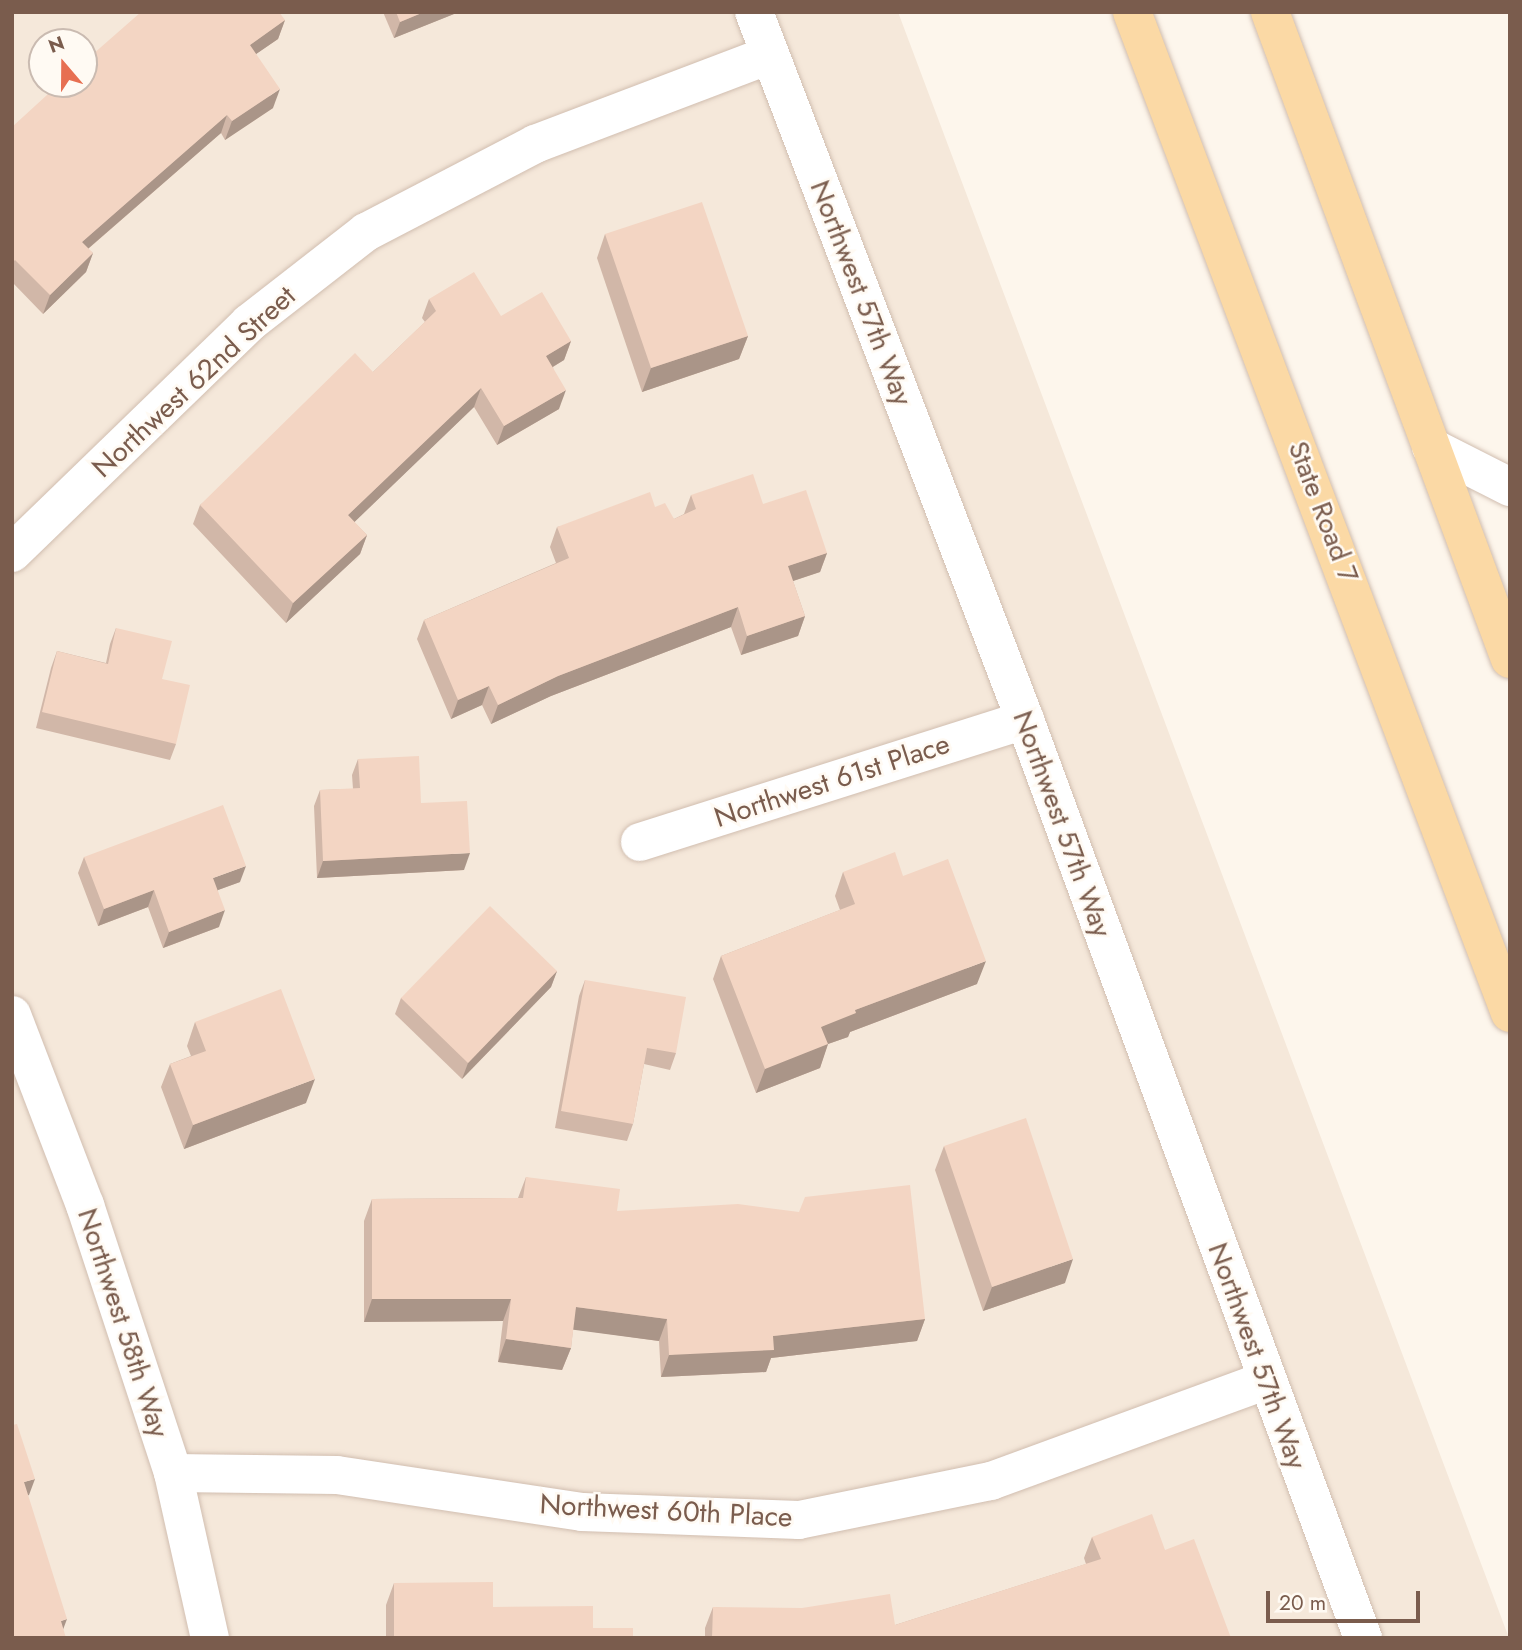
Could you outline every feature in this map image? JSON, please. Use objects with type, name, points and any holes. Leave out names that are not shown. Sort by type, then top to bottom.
[{"type":"main road","name":"State Road 7","points":[[1132,12],[1510,1013]]},
{"type":"main road","points":[[1270,12],[1510,659]]},
{"type":"street","name":"Northwest 57th Way","points":[[754,12],[1025,720],[1265,1381],[1363,1638]]},
{"type":"street","name":"Northwest 62nd Street","points":[[12,553],[249,323],[366,232],[535,145],[769,55]]},
{"type":"street","points":[[1431,447],[1510,487]]},
{"type":"street","name":"Northwest 61st Place","points":[[640,842],[1025,720]]},
{"type":"street","name":"Northwest 58th Way","points":[[12,1015],[85,1205],[173,1473],[210,1638]]},
{"type":"street","name":"Northwest 60th Place","points":[[173,1473],[337,1475],[582,1512],[799,1520],[991,1481],[1265,1381]]},
{"type":"shaded area","points":[[12,12],[898,12],[1509,1638],[12,1638]]},
{"type":"building","points":[[141,12],[279,12],[285,20],[250,45],[280,89],[232,121],[227,115],[82,242],[93,253],[50,295],[15,260],[12,263],[12,127],[44,98],[98,98],[98,50]]},
{"type":"building","points":[[396,12],[424,12],[400,22]]},
{"type":"building","points":[[702,202],[748,336],[651,368],[605,234]]},
{"type":"building","points":[[474,272],[501,316],[542,292],[571,341],[546,356],[566,390],[504,426],[481,388],[348,515],[367,535],[293,603],[200,505],[355,353],[373,372],[436,311],[429,299]]},
{"type":"building","points":[[753,474],[763,504],[806,490],[827,553],[788,566],[805,616],[747,636],[738,607],[558,676],[498,705],[489,686],[458,700],[424,620],[569,558],[557,527],[650,492],[655,507],[665,503],[674,519],[696,509],[691,495]]},
{"type":"building","points":[[116,628],[172,641],[162,679],[190,685],[176,744],[42,712],[57,651],[108,664]]},
{"type":"building","points":[[419,756],[421,803],[467,801],[470,853],[323,861],[320,790],[360,788],[358,759]]},
{"type":"building","points":[[223,805],[246,866],[213,878],[225,910],[169,932],[154,890],[104,909],[84,857]]},
{"type":"building","points":[[895,852],[903,876],[948,859],[986,961],[855,1010],[856,1013],[821,1027],[828,1044],[765,1069],[721,956],[855,904],[843,872]]},
{"type":"building","points":[[490,906],[557,971],[468,1063],[401,998]]},
{"type":"building","points":[[585,980],[686,997],[676,1053],[647,1048],[633,1124],[561,1111]]},
{"type":"building","points":[[281,989],[315,1079],[193,1125],[170,1064],[206,1051],[195,1022]]},
{"type":"building","points":[[1026,1118],[1073,1259],[992,1287],[944,1146]]},
{"type":"building","points":[[526,1177],[620,1189],[617,1211],[738,1204],[799,1212],[805,1197],[910,1185],[925,1319],[773,1336],[774,1350],[669,1355],[667,1319],[576,1307],[571,1348],[506,1339],[511,1299],[372,1299],[372,1199],[523,1198]]},
{"type":"building","points":[[17,1424],[35,1479],[24,1482],[67,1619],[61,1621],[66,1638],[12,1638],[12,1425]]},
{"type":"building","points":[[1152,1514],[1165,1550],[1194,1539],[1231,1638],[712,1638],[713,1607],[802,1608],[890,1594],[895,1625],[1101,1559],[1092,1537]]},
{"type":"building","points":[[493,1582],[493,1607],[593,1606],[593,1628],[633,1628],[633,1638],[394,1638],[394,1583]]}]
